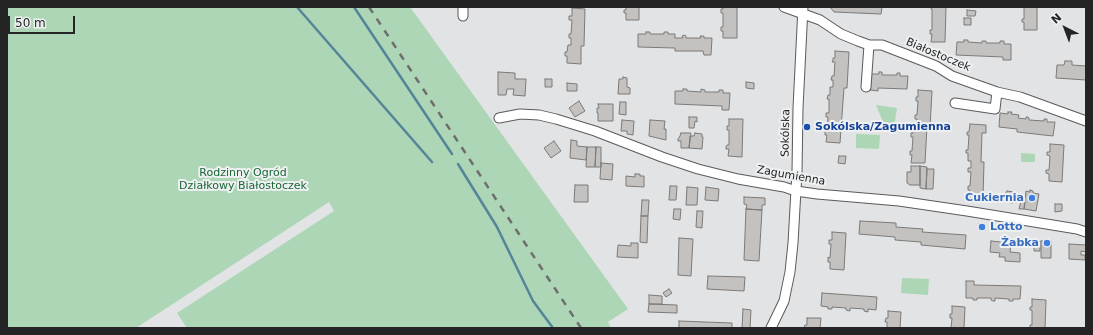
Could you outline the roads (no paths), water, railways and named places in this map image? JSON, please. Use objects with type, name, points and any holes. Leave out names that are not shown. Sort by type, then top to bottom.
[{"type":"street","name":"Białostoczek","points":[[784,7],[802,10],[842,34],[869,45],[882,45],[936,66],[952,76],[997,92],[1020,97],[1086,121]]},
{"type":"street","name":"Sokólska","points":[[771,328],[784,301],[794,243],[802,10]]},
{"type":"street","points":[[866,87],[869,45]]},
{"type":"street","points":[[956,103],[995,109],[997,92]]},
{"type":"street","name":"Zagumienna","points":[[499,118],[520,114],[539,115],[556,119],[595,131],[662,157],[698,169],[738,179],[784,187],[796,191],[899,201],[1077,229],[1086,232]]},
{"type":"waterway","points":[[297,7],[432,162]]},
{"type":"waterway","points":[[354,7],[452,154]]},
{"type":"waterway","points":[[458,164],[497,227],[533,301],[553,328]]},
{"type":"railway","points":[[369,7],[581,328]]},
{"type":"place","name":"Sokólska/Zagumienna","points":[[807,127]]},
{"type":"place","name":"Cukiernia","points":[[1032,198]]},
{"type":"place","name":"Lotto","points":[[982,227]]},
{"type":"place","name":"Żabka","points":[[1047,243]]},
{"type":"park label","name":"Rodzinny Ogród Działkowy Białostoczek","points":[[243,179]]}]
